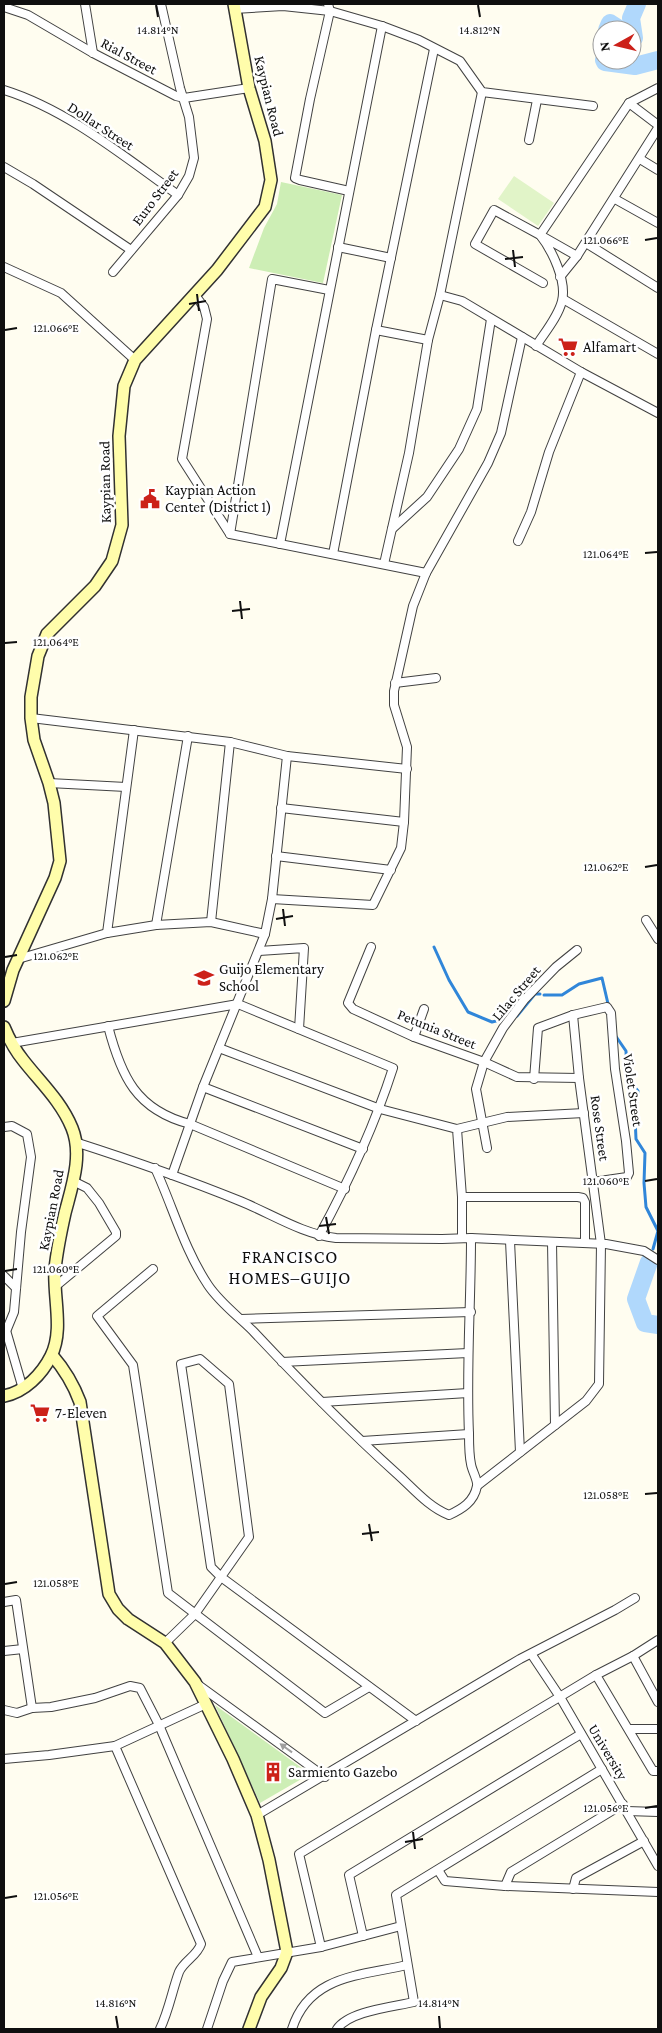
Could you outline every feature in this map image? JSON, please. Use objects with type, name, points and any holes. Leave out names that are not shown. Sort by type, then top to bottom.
[{"type":"main road","name":"Kaypian Road","points":[[4,1001],[18,959],[55,878],[60,861],[59,834],[49,783],[34,740],[31,718],[31,698],[38,656],[47,634],[94,586],[112,561],[122,525],[119,436],[124,386],[135,360],[223,263],[266,207],[271,180],[265,141],[249,88],[234,6]]},
{"type":"main road","name":"Kaypian Road","points":[[4,1027],[23,1060],[45,1084],[72,1128],[75,1142],[76,1173],[61,1229],[55,1270],[56,1340],[52,1355],[36,1378],[23,1388],[4,1396]]},
{"type":"main road","points":[[52,1355],[68,1374],[80,1402],[109,1594],[118,1609],[128,1619],[165,1643],[195,1682],[258,1815],[287,1952],[281,1968],[261,1997],[249,2029]]},
{"type":"street","points":[[85,4],[93,53]]},
{"type":"street","name":"Euro Street","points":[[113,272],[178,194],[189,176],[194,158],[190,117],[161,4]]},
{"type":"street","points":[[234,6],[329,8],[419,40],[460,61],[482,92],[593,106]]},
{"type":"street","name":"Rial Street","points":[[4,7],[28,15],[93,53],[176,96],[184,98]]},
{"type":"street","points":[[329,8],[295,178],[349,191]]},
{"type":"street","points":[[280,544],[382,26]]},
{"type":"street","points":[[333,554],[376,330],[434,49]]},
{"type":"street","points":[[184,98],[249,88]]},
{"type":"street","points":[[540,235],[629,103],[658,88]]},
{"type":"street","name":"Dollar Street","points":[[4,90],[22,96],[62,116],[178,194]]},
{"type":"street","points":[[384,564],[409,453],[428,340],[440,295],[482,92]]},
{"type":"street","points":[[529,140],[537,100]]},
{"type":"street","points":[[560,277],[577,256],[615,199],[658,127],[629,103]]},
{"type":"street","points":[[640,159],[658,170]]},
{"type":"street","points":[[4,167],[33,184],[131,250]]},
{"type":"street","points":[[615,199],[658,223]]},
{"type":"street","points":[[543,283],[475,244],[494,210],[577,256]]},
{"type":"street","points":[[536,346],[560,308],[563,299],[560,277],[551,249],[540,235]]},
{"type":"street","points":[[586,243],[658,288]]},
{"type":"street","points":[[338,247],[391,258]]},
{"type":"street","points":[[4,267],[61,293],[135,360]]},
{"type":"street","points":[[230,534],[272,279],[329,290]]},
{"type":"street","points":[[194,294],[204,307],[207,319],[182,459],[230,534],[426,574]]},
{"type":"street","points":[[440,295],[462,301],[581,372],[658,413]]},
{"type":"street","points":[[563,299],[658,354]]},
{"type":"street","points":[[392,530],[427,497],[459,449],[477,409],[491,319]]},
{"type":"street","points":[[376,330],[428,340]]},
{"type":"street","points":[[272,899],[373,905],[401,848],[407,747],[394,705],[395,682],[413,606],[426,574],[488,463],[498,441],[522,337]]},
{"type":"street","points":[[518,541],[531,512],[549,452],[581,372]]},
{"type":"street","points":[[395,682],[436,678]]},
{"type":"street","points":[[31,718],[188,736],[230,742],[287,756],[406,769]]},
{"type":"street","points":[[107,933],[134,730]]},
{"type":"street","points":[[156,925],[188,736]]},
{"type":"street","points":[[211,922],[230,742]]},
{"type":"street","points":[[172,1176],[203,1088],[259,951],[264,934],[272,899],[287,756]]},
{"type":"street","points":[[49,783],[126,787]]},
{"type":"street","points":[[281,808],[404,822]]},
{"type":"street","points":[[276,856],[391,870]]},
{"type":"street","points":[[646,920],[658,939]]},
{"type":"street","points":[[18,959],[107,933],[156,925],[211,922],[264,934]]},
{"type":"street","name":"Petunia Street","points":[[371,947],[348,1003],[349,1006],[414,1037],[484,1062],[516,1077],[534,1079],[579,1078]]},
{"type":"street","points":[[259,951],[304,948],[299,1029]]},
{"type":"street","name":"Lilac Street","points":[[487,1148],[476,1089],[484,1062],[502,1028],[524,1000],[556,967],[577,950]]},
{"type":"street","points":[[12,1043],[238,1004],[393,1068],[380,1109],[363,1149],[345,1189],[319,1236]]},
{"type":"street","name":"Violet Street","points":[[573,1015],[605,1007],[611,1013],[615,1069],[629,1173],[627,1177],[593,1182]]},
{"type":"street","points":[[414,1037],[424,1009]]},
{"type":"street","points":[[534,1079],[538,1028],[573,1015]]},
{"type":"street","name":"Rose Street","points":[[478,1485],[586,1401],[599,1384],[601,1244],[579,1078],[573,1015]]},
{"type":"street","points":[[108,1026],[116,1057],[125,1077],[137,1094],[156,1110],[176,1120],[190,1124],[345,1189]]},
{"type":"street","points":[[219,1048],[380,1109],[457,1129],[483,1122],[525,1116],[584,1113]]},
{"type":"street","points":[[203,1088],[363,1149]]},
{"type":"street","points":[[4,1127],[12,1126],[27,1134],[32,1157],[21,1232],[14,1312],[5,1327],[23,1388]]},
{"type":"street","points":[[457,1129],[462,1197],[462,1238]]},
{"type":"street","points":[[75,1142],[155,1168],[241,1201],[319,1236],[336,1238],[471,1238],[601,1244],[644,1251],[658,1260]]},
{"type":"street","points":[[155,1168],[192,1258],[208,1286],[223,1304],[241,1319],[362,1441],[428,1502],[441,1512],[449,1515],[461,1510],[472,1500],[478,1485],[471,1465],[469,1434],[468,1353],[471,1312],[471,1238]]},
{"type":"street","points":[[56,1286],[116,1236],[116,1232],[87,1188],[73,1181]]},
{"type":"street","points":[[462,1197],[583,1198],[586,1202],[585,1243]]},
{"type":"street","points":[[510,1241],[520,1452]]},
{"type":"street","points":[[552,1242],[555,1425]]},
{"type":"street","points":[[153,1269],[97,1316],[133,1365],[168,1593],[325,1713],[369,1687]]},
{"type":"street","points":[[4,1276],[16,1288]]},
{"type":"street","points":[[241,1319],[471,1312]]},
{"type":"street","points":[[282,1362],[468,1353]]},
{"type":"street","points":[[165,1643],[195,1614],[221,1577],[250,1537],[229,1384],[200,1359],[182,1364],[211,1567],[221,1577],[416,1721]]},
{"type":"street","points":[[322,1402],[468,1393]]},
{"type":"street","points":[[362,1441],[469,1434]]},
{"type":"street","points":[[258,1815],[325,1777],[520,1659],[532,1655],[635,1598]]},
{"type":"street","points":[[4,1602],[16,1600],[32,1708]]},
{"type":"street","points":[[321,1947],[299,1854],[596,1675],[633,1656],[658,1640]]},
{"type":"street","points":[[4,1651],[23,1649]]},
{"type":"street","name":"University","points":[[532,1655],[560,1697],[644,1840],[654,1852],[658,1866]]},
{"type":"street","points":[[633,1656],[658,1702]]},
{"type":"street","points":[[596,1675],[653,1771],[658,1771]]},
{"type":"street","points":[[195,1682],[325,1777]]},
{"type":"street","points":[[4,1710],[17,1713],[32,1708],[51,1707],[95,1698],[130,1686],[140,1688],[159,1725],[258,1957]]},
{"type":"street","points":[[4,1759],[115,1746],[206,1704]]},
{"type":"street","points":[[629,1729],[658,1729]]},
{"type":"street","points":[[362,1936],[349,1875],[581,1734]]},
{"type":"street","points":[[115,1746],[202,1944],[199,1950],[180,1970],[169,2010],[160,2029]]},
{"type":"street","points":[[337,2029],[341,2023],[351,2017],[414,2002],[396,1895],[602,1769]]},
{"type":"street","points":[[505,1886],[511,1872],[625,1807],[658,1812]]},
{"type":"street","points":[[573,1889],[576,1878],[644,1840]]},
{"type":"street","points":[[438,1870],[445,1881],[505,1886],[658,1892]]},
{"type":"street","points":[[208,2029],[223,1981],[232,1962],[321,1947],[402,1926]]},
{"type":"street","points":[[292,2029],[297,2014],[310,1997],[330,1983],[407,1966]]},
{"type":"green space","points":[[514,176],[554,203],[538,226],[498,199]]},
{"type":"green space","points":[[281,182],[342,195],[323,283],[249,268],[264,228],[277,204]]},
{"type":"green space","points":[[215,1705],[310,1774],[260,1803]]},
{"type":"waterway","points":[[631,20],[637,4]]},
{"type":"waterway","points":[[642,64],[658,60]]},
{"type":"waterway","points":[[434,947],[449,980],[468,1012],[492,1022],[508,1018]]},
{"type":"waterway","points":[[544,995],[562,995],[579,984],[602,978],[609,1008]]},
{"type":"waterway","points":[[514,1017],[517,1016],[535,994],[540,994]]},
{"type":"waterway","points":[[615,1035],[626,1051],[627,1078],[638,1091],[635,1117],[636,1139],[645,1153],[644,1183],[646,1207],[658,1231],[653,1249]]},
{"type":"waterway","points":[[649,1262],[636,1299],[645,1323],[658,1325]]},
{"type":"place","name":"Alfamart","points":[[568,347]]},
{"type":"place","name":"Kaypian Action Center (District 1)","points":[[150,499]]},
{"type":"place","name":"Guijo Elementary School","points":[[204,978]]},
{"type":"place","name":"7-Eleven","points":[[40,1413]]},
{"type":"place","name":"Sarmiento Gazebo","points":[[273,1772]]},
{"type":"district","name":"FRANCISCO HOMES–GUIJO","points":[[290,1267]]}]
